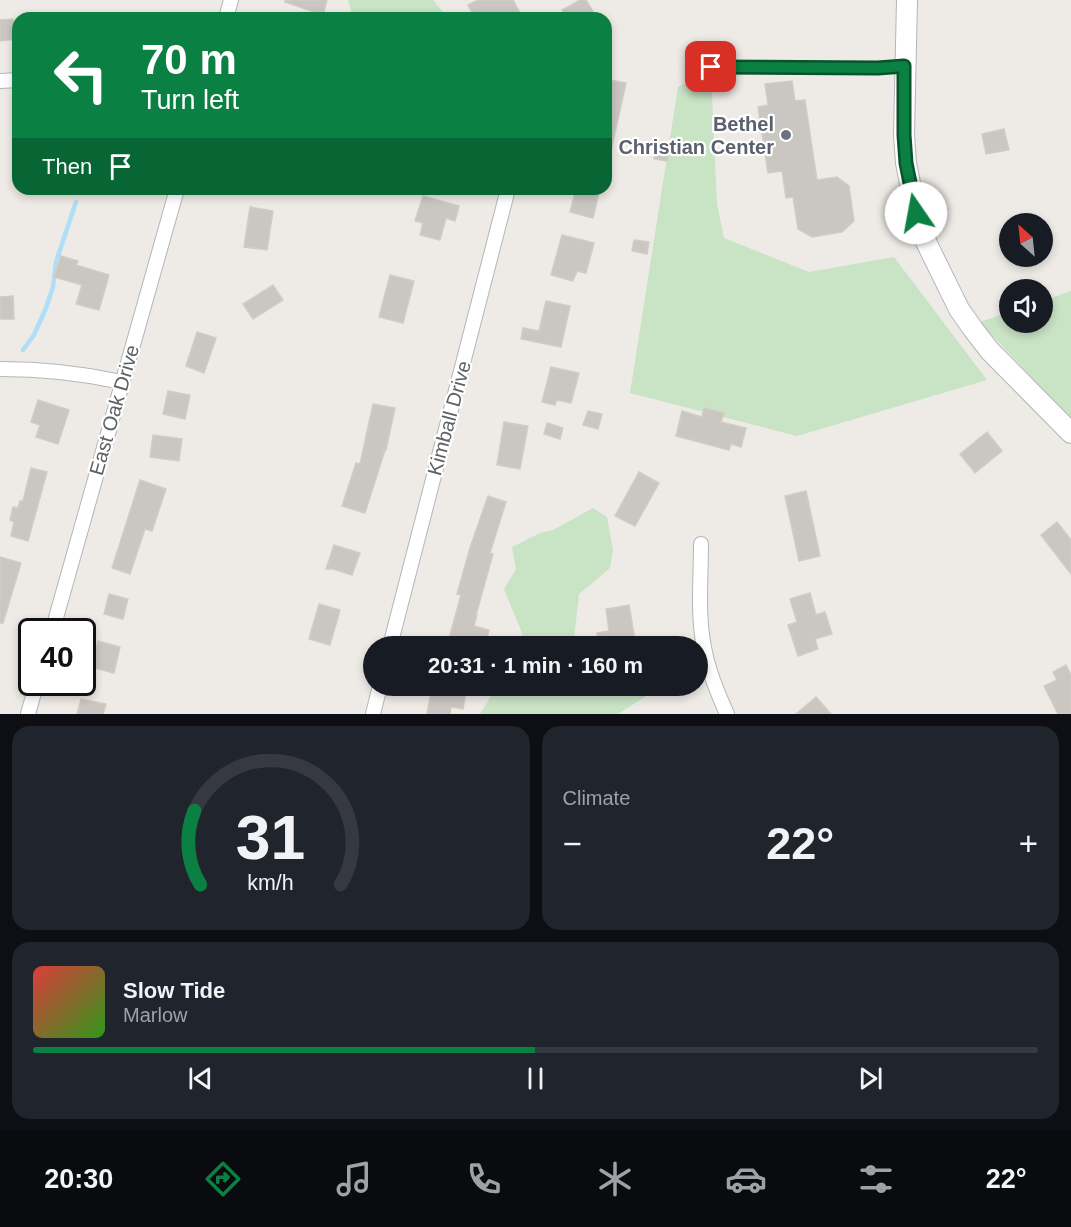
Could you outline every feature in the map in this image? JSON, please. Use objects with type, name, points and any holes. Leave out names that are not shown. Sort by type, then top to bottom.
[{"type":"street","points":[[907,0],[904,66],[906,163],[916,213],[927,244],[959,309],[973,329],[990,351],[1071,433]]},
{"type":"street","name":"East Oak Drive","points":[[56,618],[175,195]]},
{"type":"street","name":"Kimball Drive","points":[[393,636],[506,195]]},
{"type":"street","points":[[0,369],[51,370],[122,382]]},
{"type":"street","points":[[700,544],[700,612],[704,651],[727,714]]},
{"type":"street","points":[[28,714],[33,696]]},
{"type":"street","points":[[373,714],[378,696]]},
{"type":"lane","points":[[711,67],[878,68],[904,66]]},
{"type":"green space","points":[[348,0],[433,0],[443,12],[351,12]]},
{"type":"green space","points":[[711,73],[717,204],[724,238],[809,272],[894,257],[987,380],[797,436],[630,393],[678,87]]},
{"type":"green space","points":[[1071,291],[1071,420],[980,322],[999,315],[999,333],[1053,333],[1053,297]]},
{"type":"green space","points":[[593,508],[607,517],[613,550],[610,568],[579,594],[574,636],[522,636],[504,589],[516,569],[512,547],[540,533],[553,530]]},
{"type":"green space","points":[[491,696],[646,696],[618,714],[480,714]]},
{"type":"building","points":[[285,0],[327,0],[324,12],[314,12],[285,2]]},
{"type":"building","points":[[478,0],[513,0],[519,12],[472,12],[468,5]]},
{"type":"building","points":[[580,0],[586,0],[593,12],[563,12],[562,10]]},
{"type":"building","points":[[12,19],[12,39],[0,41],[0,20]]},
{"type":"building","points":[[612,80],[626,83],[612,146]]},
{"type":"building","name":"Bethel Christian Center","points":[[792,81],[795,101],[805,100],[817,180],[837,177],[849,186],[854,221],[842,232],[812,237],[798,229],[793,197],[786,198],[782,171],[768,173],[758,107],[768,105],[765,84]]},
{"type":"building","points":[[1004,129],[1009,150],[986,154],[982,134]]},
{"type":"building","points":[[657,144],[670,145],[667,161],[654,159]]},
{"type":"building","points":[[574,195],[599,195],[593,218],[570,212]]},
{"type":"building","points":[[423,196],[459,206],[455,221],[446,218],[440,240],[420,235],[423,223],[415,221]]},
{"type":"building","points":[[250,207],[273,211],[267,250],[244,247]]},
{"type":"building","points":[[562,235],[594,243],[586,273],[577,271],[573,281],[551,275]]},
{"type":"building","points":[[634,240],[649,242],[647,254],[632,251]]},
{"type":"building","points":[[61,256],[78,261],[76,265],[109,275],[99,310],[76,304],[82,285],[54,277]]},
{"type":"building","points":[[390,275],[414,281],[403,323],[379,317]]},
{"type":"building","points":[[273,285],[283,300],[253,319],[243,304]]},
{"type":"building","points":[[13,296],[14,319],[0,319],[0,297]]},
{"type":"building","points":[[546,301],[570,306],[561,347],[521,339],[523,328],[539,331]]},
{"type":"building","points":[[197,332],[216,338],[204,373],[186,366]]},
{"type":"building","points":[[551,367],[579,373],[571,403],[557,400],[555,405],[542,402]]},
{"type":"building","points":[[168,391],[190,395],[185,419],[163,414]]},
{"type":"building","points":[[38,400],[69,410],[58,444],[36,437],[40,425],[31,422]]},
{"type":"building","points":[[373,404],[395,408],[386,450],[365,513],[342,506],[356,463],[360,464]]},
{"type":"building","points":[[704,408],[724,413],[721,422],[746,428],[741,447],[731,444],[729,450],[676,436],[682,411],[702,417]]},
{"type":"building","points":[[588,411],[602,414],[598,429],[583,425]]},
{"type":"building","points":[[504,422],[528,426],[520,469],[497,465]]},
{"type":"building","points":[[547,423],[563,428],[560,439],[544,434]]},
{"type":"building","points":[[987,432],[1002,451],[975,473],[960,454]]},
{"type":"building","points":[[153,435],[182,439],[179,461],[150,457]]},
{"type":"building","points":[[31,468],[47,472],[28,541],[11,536],[14,522],[10,520],[13,507],[18,508],[20,501],[23,501]]},
{"type":"building","points":[[639,472],[659,483],[635,526],[615,516]]},
{"type":"building","points":[[140,480],[166,489],[152,531],[145,529],[130,574],[112,568]]},
{"type":"building","points":[[806,491],[820,556],[799,561],[785,496]]},
{"type":"building","points":[[488,496],[506,502],[490,553],[493,554],[474,626],[489,630],[487,636],[450,636],[461,595],[457,594]]},
{"type":"building","points":[[1057,522],[1071,540],[1071,574],[1041,535]]},
{"type":"building","points":[[334,545],[360,553],[352,575],[326,569]]},
{"type":"building","points":[[0,557],[21,563],[3,623],[0,623]]},
{"type":"building","points":[[810,593],[816,615],[825,612],[832,634],[815,639],[818,649],[798,656],[788,625],[797,622],[790,599]]},
{"type":"building","points":[[109,594],[128,599],[123,619],[104,614]]},
{"type":"building","points":[[319,604],[340,610],[330,645],[309,639]]},
{"type":"building","points":[[629,605],[634,636],[597,636],[597,633],[609,631],[606,609]]},
{"type":"building","points":[[98,641],[120,647],[114,673],[96,668]]},
{"type":"building","points":[[1066,665],[1071,675],[1071,714],[1058,714],[1044,686],[1057,680],[1053,672]]},
{"type":"building","points":[[430,696],[465,696],[463,709],[451,707],[450,714],[427,714]]},
{"type":"building","points":[[816,697],[831,714],[796,714]]},
{"type":"building","points":[[81,699],[106,704],[103,714],[77,714]]},
{"type":"waterway","points":[[23,350],[34,335],[46,308],[53,287],[56,262],[76,202]]},
{"type":"place","name":"Bethel Christian Center","points":[[786,135]]},
{"type":"route","points":[[711,67],[878,68],[904,66],[906,163],[916,213]]}]
